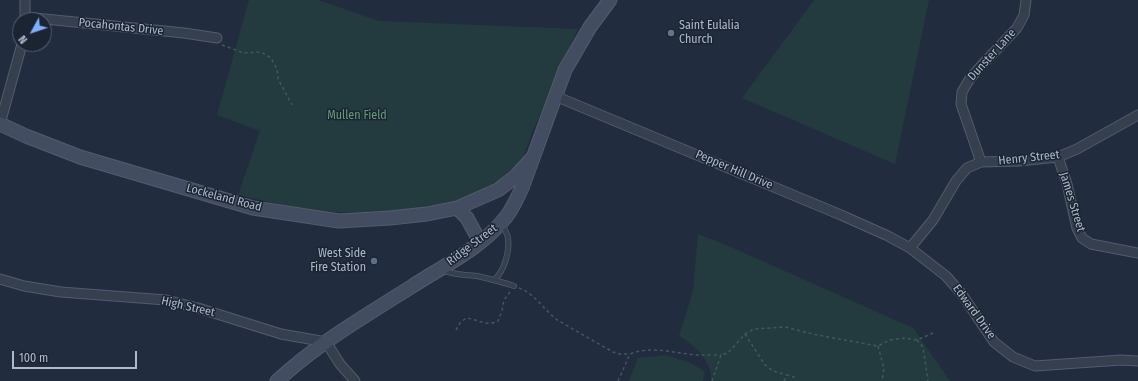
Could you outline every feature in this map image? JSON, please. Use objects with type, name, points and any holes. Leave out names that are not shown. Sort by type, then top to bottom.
[{"type":"main road","name":"Ridge Street","points":[[277,381],[298,362],[326,342],[480,242],[502,222],[515,203],[565,70],[590,27],[610,0]]},
{"type":"main road","name":"Lockeland Road","points":[[0,124],[80,157],[253,208],[339,221],[427,214],[457,208],[498,190],[515,177],[533,158]]},
{"type":"main road","points":[[457,208],[467,218],[480,242]]},
{"type":"street","points":[[25,12],[26,0]]},
{"type":"street","name":"Dunster Lane","points":[[981,162],[961,104],[962,92],[969,80],[980,67],[1017,28],[1024,15],[1026,0]]},
{"type":"street","name":"Pocahontas Drive","points":[[52,21],[169,31],[217,38]]},
{"type":"street","points":[[0,124],[20,52]]},
{"type":"street","name":"Pepper Hill Drive","points":[[555,96],[841,215],[888,236],[910,248]]},
{"type":"street","name":"Henry Street","points":[[981,162],[1019,161],[1058,157],[1077,149],[1138,115]]},
{"type":"street","name":"James Street","points":[[1058,157],[1067,184],[1077,228],[1082,238],[1090,244],[1138,253]]},
{"type":"street","points":[[910,248],[933,220],[956,181],[967,168],[981,162]]},
{"type":"street","name":"Edward Drive","points":[[910,248],[946,276],[961,293],[994,342],[1013,357],[1035,366],[1121,360],[1138,361]]},
{"type":"street","name":"High Street","points":[[0,279],[24,286],[61,292],[166,300],[198,308],[281,334],[326,342]]},
{"type":"street","points":[[326,342],[340,364],[355,381]]},
{"type":"lane","points":[[495,279],[504,267],[508,243],[508,237],[502,222]]},
{"type":"lane","points":[[440,269],[456,275],[476,276],[489,280],[495,279],[514,286]]},
{"type":"path","points":[[217,38],[223,46],[244,54],[261,52],[271,58],[277,69],[278,79],[292,105]]},
{"type":"path","points":[[456,330],[460,323],[466,318],[488,324],[494,324],[498,321],[504,300],[514,286],[532,295],[552,316],[559,321],[613,352],[620,354],[630,354],[649,349],[699,355],[721,355],[728,353],[745,334],[754,329],[785,326],[818,335],[878,346],[890,340],[905,338],[917,340],[934,333]]},
{"type":"path","points":[[745,334],[765,365],[773,371],[794,378],[796,381]]},
{"type":"path","points":[[917,340],[923,347],[928,381]]},
{"type":"path","points":[[878,346],[884,369],[882,381]]},
{"type":"path","points":[[618,381],[630,354]]},
{"type":"path","points":[[712,381],[721,355]]},
{"type":"path","points":[[784,381],[787,375]]},
{"type":"green space","name":"Mullen Field","points":[[249,0],[318,0],[379,21],[578,29],[552,84],[524,155],[505,181],[468,199],[424,209],[374,213],[334,212],[291,207],[238,195],[260,131],[217,115]]},
{"type":"green space","points":[[814,0],[929,0],[895,164],[742,98]]},
{"type":"green space","points":[[698,234],[913,328],[950,381],[711,381],[711,374],[706,361],[691,344],[679,336],[693,291]]},
{"type":"green space","points":[[666,355],[691,363],[705,372],[703,381],[629,381],[638,358]]},
{"type":"place","name":"Saint Eulalia Church","points":[[671,33]]},
{"type":"place","name":"West Side Fire Station","points":[[374,261]]}]
